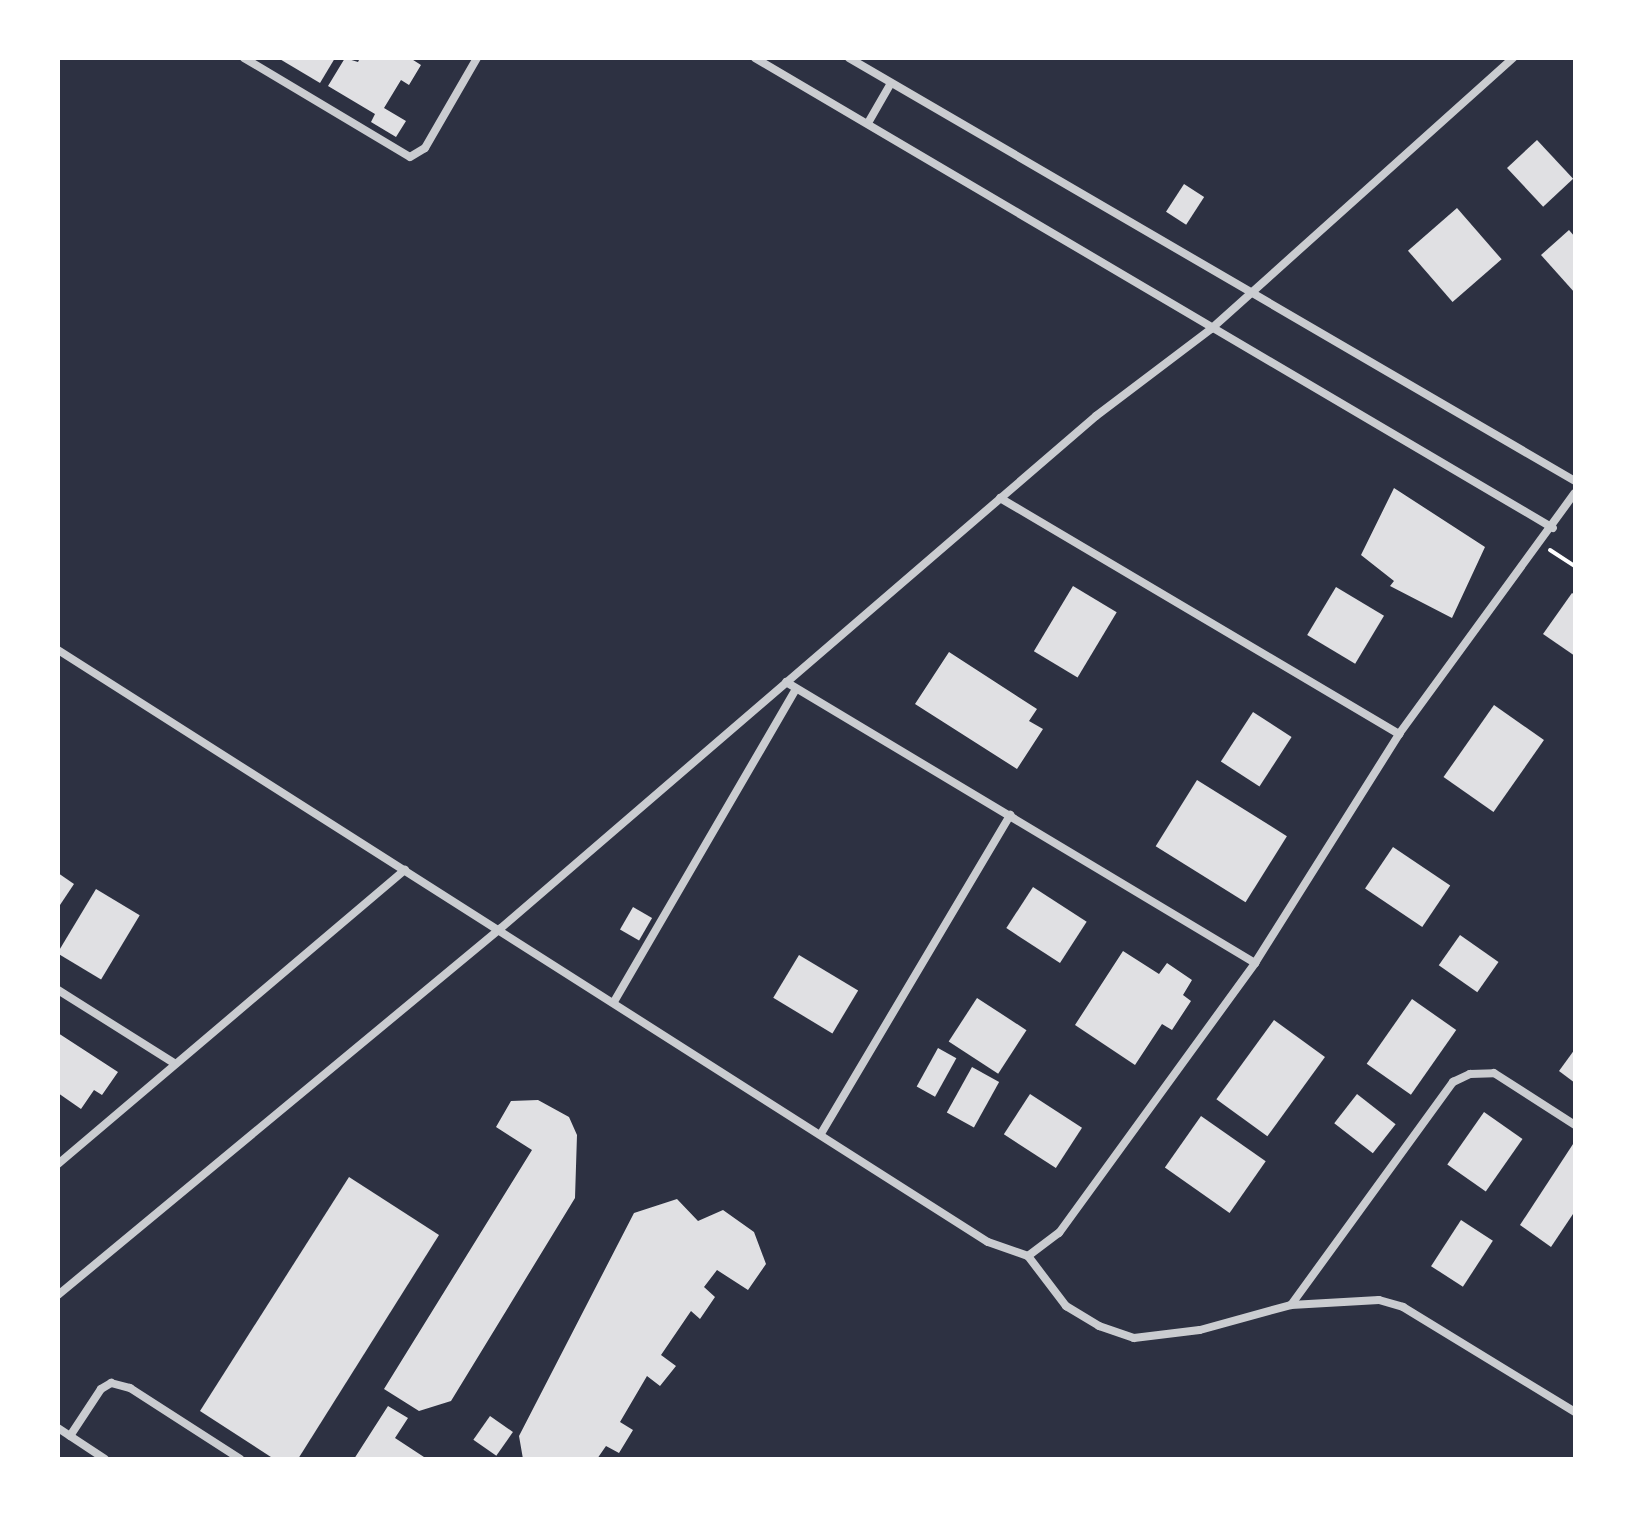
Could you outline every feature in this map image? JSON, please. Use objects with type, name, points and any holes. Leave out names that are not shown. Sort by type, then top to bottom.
[{"type":"street","points":[[244,58],[410,157],[425,148],[477,58]]},
{"type":"street","points":[[755,58],[1553,528]]},
{"type":"street","points":[[849,58],[1575,481]]},
{"type":"street","points":[[58,1295],[501,928],[1096,416],[1211,329],[1513,58]]},
{"type":"street","points":[[868,123],[891,83]]},
{"type":"street","points":[[1028,1256],[1059,1233],[1255,963],[1399,734],[1553,528],[1575,493]]},
{"type":"street","points":[[1000,498],[1399,734]]},
{"type":"street","points":[[58,650],[615,1000],[988,1242],[1028,1256],[1066,1306],[1099,1326],[1134,1338],[1200,1330],[1291,1305],[1379,1300],[1403,1307],[1575,1412]]},
{"type":"street","points":[[786,682],[1255,963]]},
{"type":"street","points":[[615,1000],[796,689]]},
{"type":"street","points":[[822,1132],[1010,815]]},
{"type":"street","points":[[58,1164],[405,870]]},
{"type":"street","points":[[58,990],[174,1063]]},
{"type":"street","points":[[1291,1305],[1453,1082],[1494,1073],[1575,1125]]},
{"type":"street","points":[[70,1436],[101,1389],[111,1383],[130,1388],[240,1459]]},
{"type":"street","points":[[58,1428],[105,1459]]},
{"type":"path","points":[[1541,544],[1575,566]]},
{"type":"building","points":[[278,58],[335,58],[320,83]]},
{"type":"building","points":[[345,58],[358,62],[360,58],[410,58],[421,65],[409,85],[401,80],[384,108],[406,121],[396,137],[371,122],[375,114],[328,86]]},
{"type":"building","points":[[1537,140],[1573,179],[1543,207],[1507,168]]},
{"type":"building","points":[[1184,184],[1204,197],[1186,225],[1166,212]]},
{"type":"building","points":[[1457,208],[1502,259],[1453,302],[1408,251]]},
{"type":"building","points":[[1569,230],[1575,237],[1575,293],[1541,255]]},
{"type":"building","points":[[1394,488],[1485,547],[1452,618],[1390,586],[1394,581],[1361,555]]},
{"type":"building","points":[[1073,586],[1117,612],[1078,677],[1034,651]]},
{"type":"building","points":[[1336,587],[1384,616],[1355,664],[1307,635]]},
{"type":"building","points":[[1572,593],[1575,595],[1575,656],[1543,634]]},
{"type":"building","points":[[949,652],[1037,709],[1029,721],[1043,729],[1017,769],[915,704]]},
{"type":"building","points":[[1494,705],[1544,740],[1493,812],[1444,777]]},
{"type":"building","points":[[1253,712],[1292,737],[1259,787],[1221,761]]},
{"type":"building","points":[[1197,780],[1287,836],[1246,902],[1156,846]]},
{"type":"building","points":[[1393,847],[1450,886],[1422,927],[1365,888]]},
{"type":"building","points":[[58,873],[74,884],[58,908]]},
{"type":"building","points":[[1033,887],[1087,922],[1060,963],[1006,928]]},
{"type":"building","points":[[96,889],[140,915],[101,980],[58,954]]},
{"type":"building","points":[[633,907],[652,918],[639,941],[620,930]]},
{"type":"building","points":[[1460,935],[1499,962],[1477,992],[1439,965]]},
{"type":"building","points":[[1123,951],[1159,974],[1167,963],[1192,980],[1183,995],[1191,1001],[1172,1030],[1162,1024],[1135,1065],[1075,1025]]},
{"type":"building","points":[[799,955],[858,991],[832,1033],[773,998]]},
{"type":"building","points":[[977,998],[1026,1030],[998,1074],[949,1042]]},
{"type":"building","points":[[1412,999],[1456,1030],[1411,1095],[1367,1064]]},
{"type":"building","points":[[1274,1020],[1325,1057],[1267,1136],[1216,1099]]},
{"type":"building","points":[[58,1033],[118,1072],[102,1095],[94,1090],[81,1109],[58,1093]]},
{"type":"building","points":[[938,1048],[956,1058],[935,1097],[917,1086]]},
{"type":"building","points":[[1575,1049],[1575,1083],[1559,1071]]},
{"type":"building","points":[[972,1067],[999,1082],[974,1128],[947,1112]]},
{"type":"building","points":[[1030,1094],[1082,1128],[1056,1168],[1004,1134]]},
{"type":"building","points":[[1357,1094],[1396,1124],[1373,1153],[1334,1123]]},
{"type":"building","points":[[538,1100],[569,1117],[577,1135],[575,1198],[451,1401],[419,1411],[384,1389],[532,1150],[496,1127],[511,1101]]},
{"type":"building","points":[[1484,1112],[1523,1139],[1486,1191],[1447,1164]]},
{"type":"building","points":[[1201,1116],[1266,1161],[1230,1213],[1165,1168]]},
{"type":"building","points":[[1575,1141],[1575,1211],[1551,1247],[1520,1225]]},
{"type":"building","points":[[349,1177],[439,1235],[298,1459],[274,1459],[200,1411]]},
{"type":"building","points":[[677,1199],[698,1221],[723,1210],[754,1232],[766,1264],[748,1290],[717,1270],[704,1287],[715,1297],[700,1319],[691,1311],[661,1355],[676,1366],[660,1386],[647,1376],[620,1422],[633,1430],[619,1453],[606,1446],[597,1459],[523,1459],[519,1436],[634,1213]]},
{"type":"building","points":[[1461,1220],[1493,1241],[1463,1287],[1431,1266]]},
{"type":"building","points":[[388,1406],[408,1418],[395,1438],[427,1459],[354,1459]]},
{"type":"building","points":[[490,1416],[513,1432],[496,1456],[473,1440]]}]
